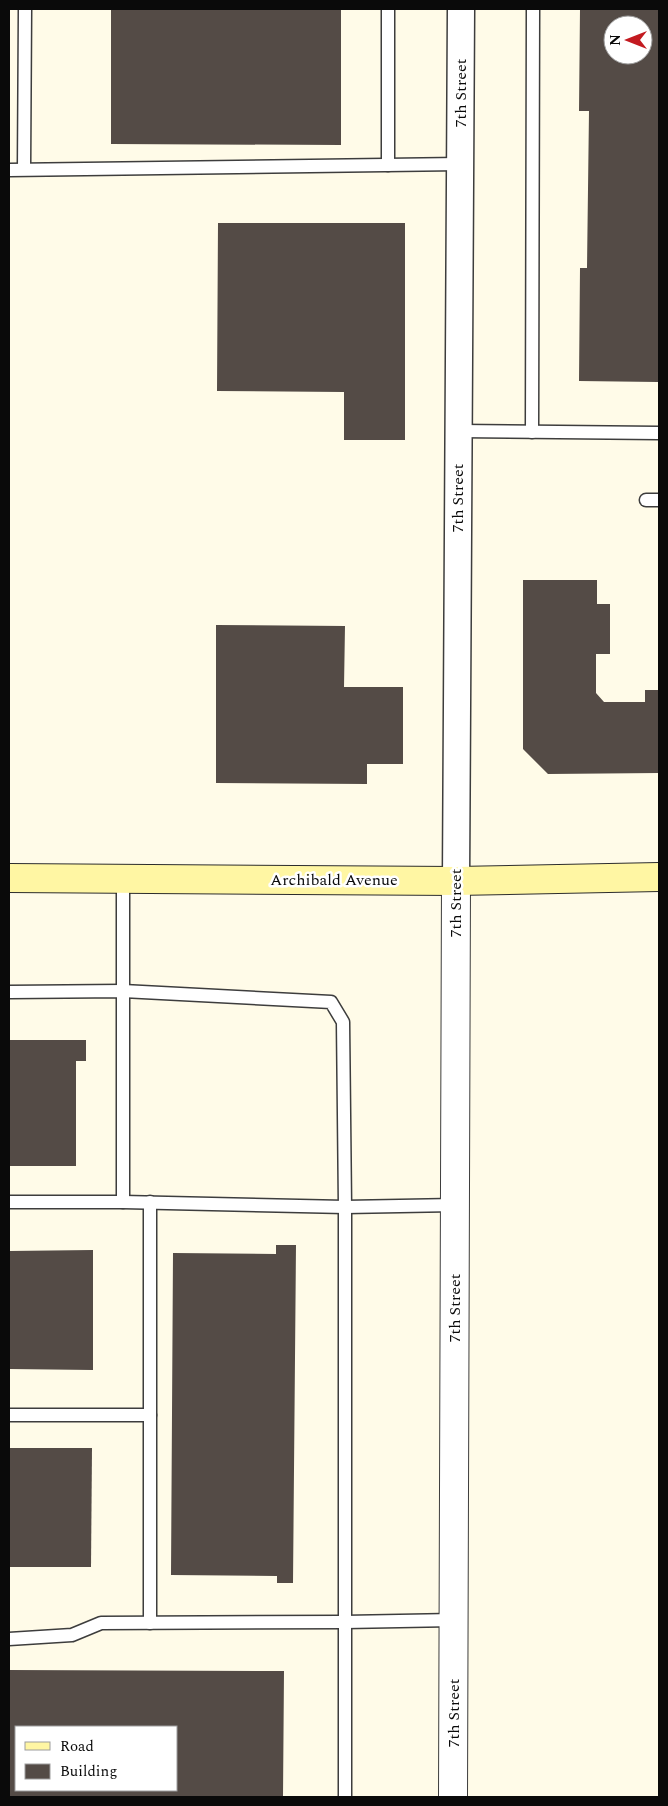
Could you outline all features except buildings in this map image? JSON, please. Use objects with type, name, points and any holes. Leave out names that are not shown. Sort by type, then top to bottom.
[{"type":"main road","name":"Archibald Avenue","points":[[9,878],[456,881],[659,877]]},
{"type":"street","name":"7th Street","points":[[453,1797],[461,9]]},
{"type":"lane","points":[[24,169],[25,9]]},
{"type":"lane","points":[[388,9],[388,165]]},
{"type":"lane","points":[[532,432],[533,9]]},
{"type":"lane","points":[[9,170],[460,164]]},
{"type":"lane","points":[[459,431],[659,432]]},
{"type":"lane","points":[[123,879],[123,1202]]},
{"type":"lane","points":[[9,992],[123,991],[331,1002],[343,1022],[345,1207],[345,1797]]},
{"type":"lane","points":[[9,1202],[150,1202],[345,1207],[455,1205]]},
{"type":"lane","points":[[150,1202],[150,1623]]},
{"type":"lane","points":[[9,1415],[150,1415]]},
{"type":"lane","points":[[9,1639],[72,1635],[101,1623],[454,1620]]}]
